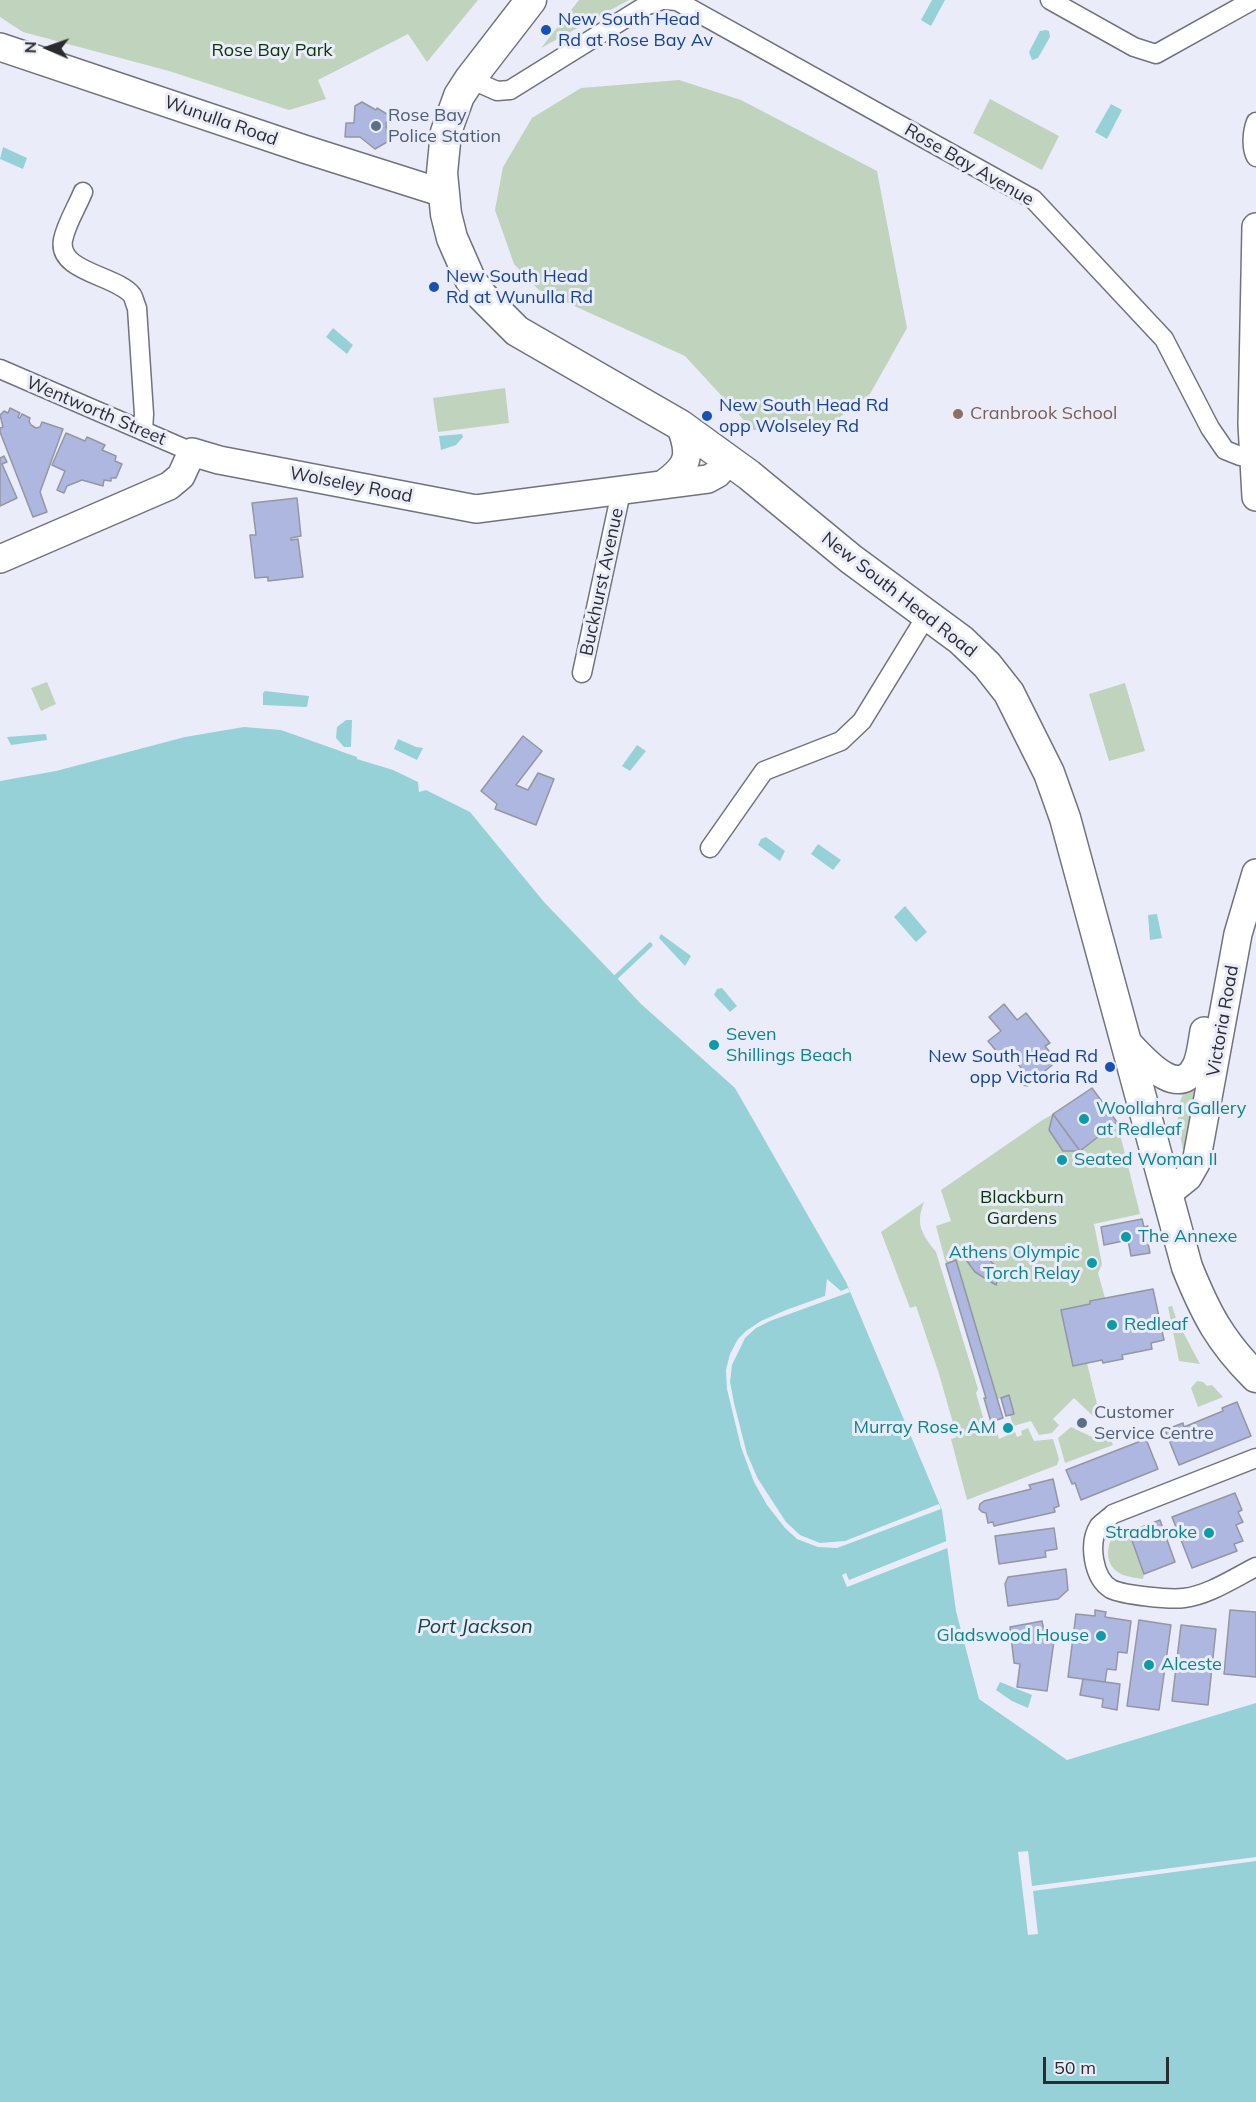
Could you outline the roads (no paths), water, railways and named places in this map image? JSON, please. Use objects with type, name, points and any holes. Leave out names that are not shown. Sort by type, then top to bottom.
[{"type":"main road","name":"New South Head Road","points":[[531,0],[459,96],[446,132],[442,173],[443,194],[452,238],[470,279],[506,322],[530,340],[680,425],[749,475],[851,559],[961,640],[987,664],[1009,693],[1049,773],[1070,833],[1187,1267],[1217,1332],[1228,1348],[1256,1377]]},
{"type":"street","name":"Rose Bay Avenue","points":[[470,79],[497,91],[510,90],[645,6],[664,0],[676,1],[1033,199],[1164,339],[1210,428],[1225,450],[1239,456],[1252,456]]},
{"type":"street","points":[[1050,0],[1134,47],[1156,54],[1253,0]]},
{"type":"street","name":"Wunulla Road","points":[[0,46],[443,194]]},
{"type":"street","points":[[1256,122],[1253,140],[1256,158]]},
{"type":"street","points":[[83,192],[63,241],[64,253],[71,263],[122,287],[132,295],[137,308],[144,414],[143,432]]},
{"type":"street","points":[[1256,227],[1252,456],[1256,497]]},
{"type":"street","name":"Wentworth Street","points":[[0,369],[192,452]]},
{"type":"street","points":[[662,486],[678,474],[685,463],[686,445],[680,425]]},
{"type":"street","points":[[0,559],[169,486],[181,476],[192,452]]},
{"type":"street","name":"Wolseley Road","points":[[192,452],[229,462],[476,509],[708,479],[717,474],[729,461]]},
{"type":"street","name":"Buckhurst Avenue","points":[[582,673],[621,492]]},
{"type":"street","points":[[710,848],[764,771],[842,741],[862,722],[927,615]]},
{"type":"street","points":[[1126,1041],[1165,1077],[1182,1078],[1193,1070],[1199,1056],[1229,917],[1256,856]]},
{"type":"street","name":"Victoria Road","points":[[1167,1194],[1183,1183],[1196,1163],[1238,934],[1256,873]]},
{"type":"street","points":[[1256,1458],[1113,1514],[1099,1527],[1093,1545],[1100,1579],[1110,1588],[1124,1593],[1180,1599],[1195,1597],[1256,1567]]},
{"type":"water","points":[[932,0],[945,0],[931,26],[921,20]]},
{"type":"water","points":[[1040,31],[1049,31],[1050,37],[1038,58],[1032,60],[1029,52]]},
{"type":"water","points":[[1111,104],[1122,110],[1107,139],[1095,132]]},
{"type":"water","points":[[3,147],[27,158],[23,169],[0,159]]},
{"type":"water","points":[[333,328],[353,345],[347,354],[326,337]]},
{"type":"water","points":[[462,434],[463,437],[456,445],[441,450],[439,436]]},
{"type":"water","points":[[265,691],[309,696],[307,707],[263,705]]},
{"type":"water","points":[[346,720],[352,720],[351,747],[344,747],[336,738],[337,727]]},
{"type":"water","name":"Port Jackson","points":[[244,727],[281,730],[393,770],[418,782],[419,792],[426,790],[470,812],[544,902],[640,1003],[735,1088],[846,1282],[942,1510],[956,1611],[979,1699],[1067,1760],[1256,1703],[1256,2102],[0,2102],[0,781],[56,771],[185,737]]},
{"type":"water","points":[[46,734],[47,740],[11,745],[7,737]]},
{"type":"water","points":[[398,739],[423,748],[417,760],[394,749]]},
{"type":"water","points":[[637,745],[646,751],[630,771],[622,766]]},
{"type":"water","points":[[766,837],[785,851],[780,861],[758,845],[761,839]]},
{"type":"water","points":[[818,844],[841,860],[833,870],[811,854]]},
{"type":"water","points":[[905,906],[927,932],[916,942],[894,917]]},
{"type":"water","points":[[1157,914],[1162,938],[1150,940],[1148,915]]},
{"type":"water","points":[[661,934],[691,956],[685,966],[659,938]]},
{"type":"water","points":[[722,988],[737,1006],[730,1012],[714,995],[717,989]]},
{"type":"water","points":[[1000,1682],[1032,1695],[1028,1708],[996,1690]]},
{"type":"waterway","points":[[616,977],[650,945]]},
{"type":"place","name":"New South Head Rd at Rose Bay Av","points":[[546,30]]},
{"type":"place","name":"Rose Bay Police Station","points":[[376,126]]},
{"type":"place","name":"New South Head Rd at Wunulla Rd","points":[[434,287]]},
{"type":"place","name":"Cranbrook School","points":[[958,414]]},
{"type":"place","name":"New South Head Rd opp Wolseley Rd","points":[[707,416]]},
{"type":"place","name":"Seven Shillings Beach","points":[[714,1045]]},
{"type":"place","name":"New South Head Rd opp Victoria Rd","points":[[1110,1067]]},
{"type":"place","name":"Woollahra Gallery at Redleaf","points":[[1084,1119]]},
{"type":"place","name":"Seated Woman II","points":[[1062,1160]]},
{"type":"place","name":"The Annexe","points":[[1126,1237]]},
{"type":"place","name":"Athens Olympic Torch Relay","points":[[1092,1263]]},
{"type":"place","name":"Redleaf","points":[[1112,1325]]},
{"type":"place","name":"Customer Service Centre","points":[[1082,1423]]},
{"type":"place","name":"Murray Rose, AM","points":[[1008,1428]]},
{"type":"place","name":"Stradbroke","points":[[1209,1533]]},
{"type":"place","name":"Gladswood House","points":[[1101,1636]]},
{"type":"place","name":"Alceste","points":[[1149,1665]]},
{"type":"park label","name":"Rose Bay Park","points":[[272,51]]},
{"type":"park label","name":"Blackburn Gardens","points":[[1022,1208]]}]
